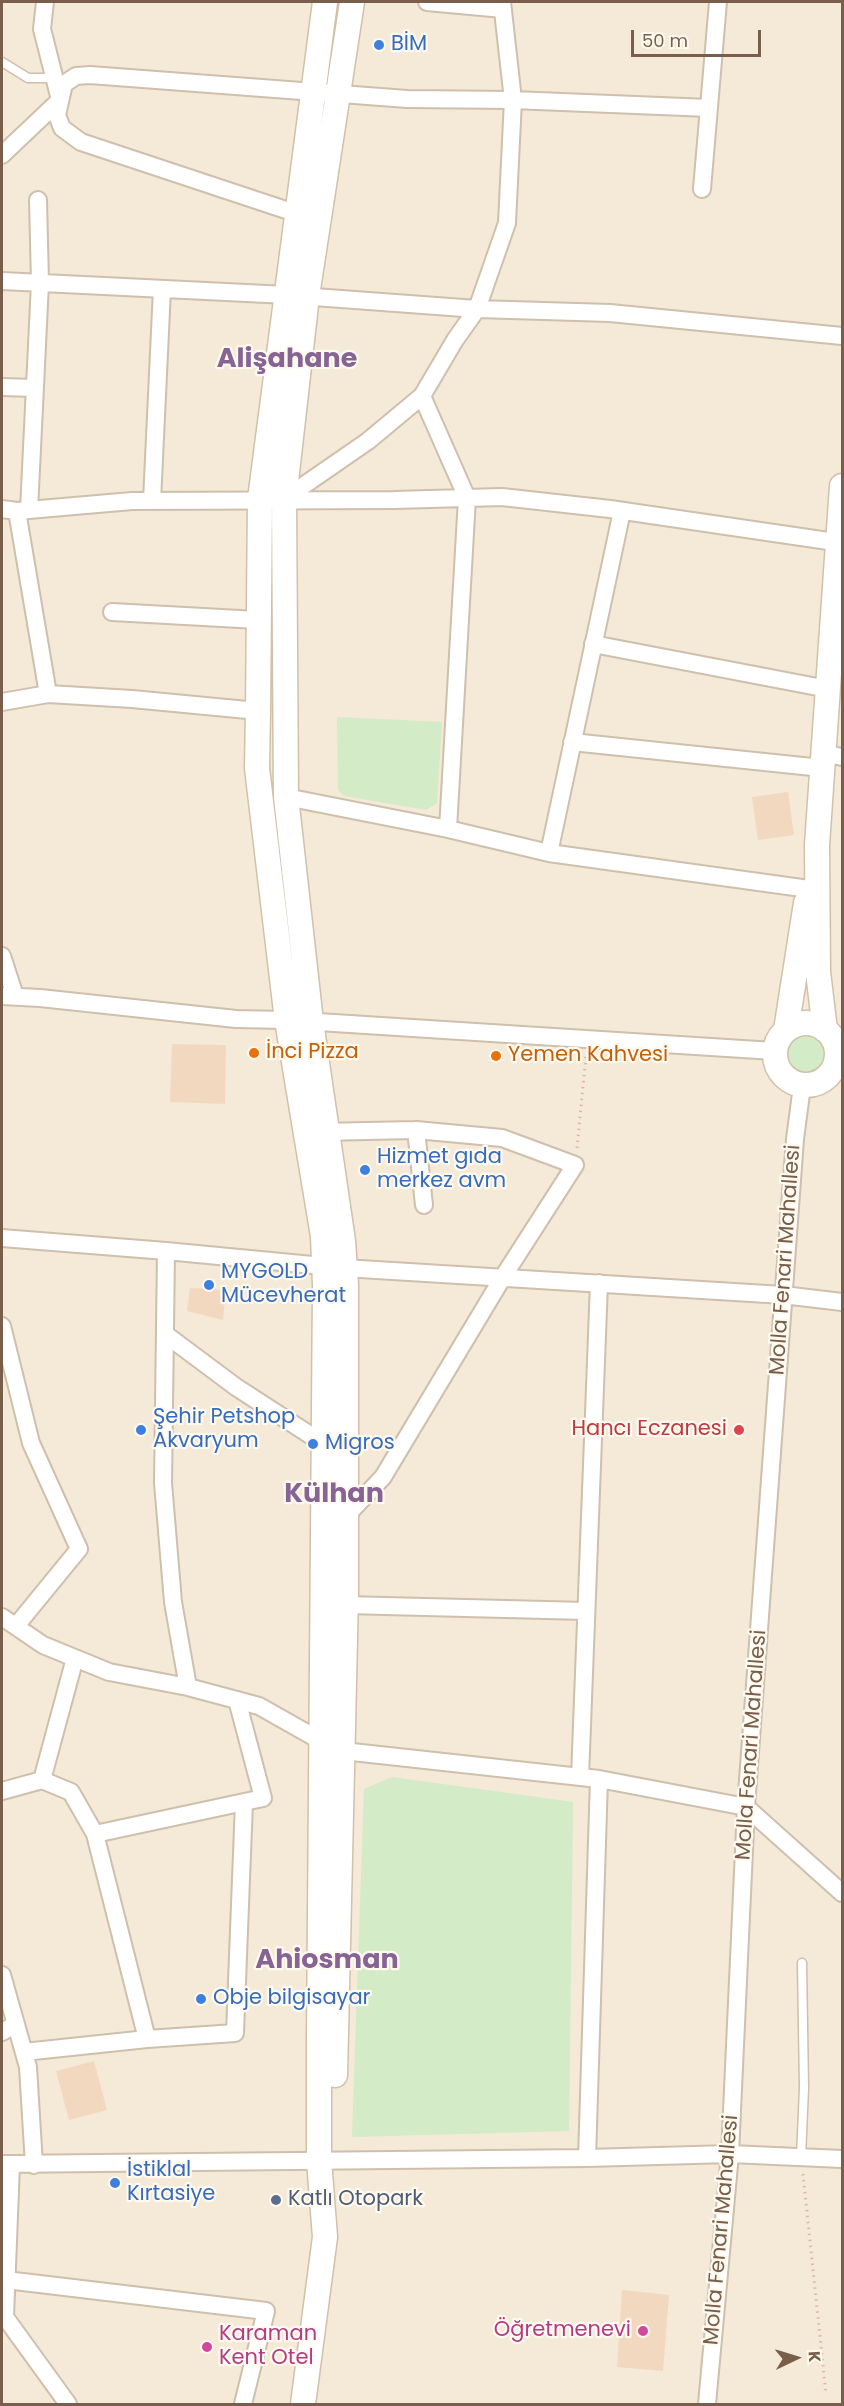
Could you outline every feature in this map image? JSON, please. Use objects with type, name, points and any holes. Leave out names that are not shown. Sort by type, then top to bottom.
[{"type":"main road","points":[[316,1132],[287,1020],[257,768],[258,620],[297,295],[326,91],[325,2]]},
{"type":"main road","points":[[297,295],[297,214],[326,91],[352,2]]},
{"type":"main road","points":[[786,1030],[829,759],[828,689],[841,543],[843,486]]},
{"type":"main road","points":[[272,499],[286,797],[311,1022],[323,1236],[334,1267],[346,1516],[345,1605],[332,1746]]},
{"type":"main road","points":[[817,845],[818,972],[836,1046],[835,1065],[831,1074],[823,1081],[793,1083],[778,1070],[774,1051],[780,1035],[793,1025],[810,1023],[833,1035]]},
{"type":"main road","points":[[303,2404],[325,2237],[319,2160],[333,2130],[332,1746],[324,1444],[334,1267]]},
{"type":"street","points":[[45,2],[42,29],[60,100]]},
{"type":"street","points":[[272,499],[368,441],[422,396],[455,340],[477,309],[507,223],[513,100],[502,5],[427,2]]},
{"type":"street","points":[[702,189],[718,2]]},
{"type":"street","points":[[297,214],[81,142],[62,128],[57,115],[64,84],[76,76],[90,75],[326,91],[407,99],[513,100],[709,108]]},
{"type":"street","points":[[2,155],[60,100]]},
{"type":"street","points":[[38,200],[40,283],[35,388],[16,510],[48,694]]},
{"type":"street","points":[[2,281],[297,295],[477,309],[610,313],[843,336]]},
{"type":"street","points":[[152,501],[162,289]]},
{"type":"street","points":[[2,387],[35,388]]},
{"type":"street","points":[[422,396],[467,498],[448,829]]},
{"type":"street","points":[[16,510],[152,501],[502,497],[622,511],[841,543]]},
{"type":"street","points":[[549,853],[622,511]]},
{"type":"street","points":[[112,612],[258,620]]},
{"type":"street","points":[[593,644],[828,689]]},
{"type":"street","points":[[2,702],[48,694],[258,711]]},
{"type":"street","points":[[572,742],[829,759]]},
{"type":"street","points":[[286,797],[448,829],[549,853],[809,889]]},
{"type":"street","points":[[2,956],[8,996],[236,1019],[287,1020],[774,1051]]},
{"type":"street","name":"Molla Fenari Mahallesi","points":[[707,2404],[730,2154],[746,1807],[795,1139],[823,1081]]},
{"type":"street","points":[[416,1130],[424,1205]]},
{"type":"street","points":[[316,1132],[416,1130],[502,1138],[575,1165],[503,1277],[383,1477],[346,1516]]},
{"type":"street","points":[[2,1239],[166,1251],[334,1267],[783,1294],[843,1302]]},
{"type":"street","points":[[166,1251],[164,1483],[173,1602],[188,1687]]},
{"type":"street","points":[[580,1777],[599,1283]]},
{"type":"street","points":[[2,1326],[31,1443],[79,1549],[16,1626]]},
{"type":"street","points":[[165,1334],[236,1387],[324,1444]]},
{"type":"street","points":[[345,1605],[586,1611]]},
{"type":"street","points":[[2,1617],[43,1645],[109,1672],[188,1687],[259,1706],[332,1746],[599,1779],[746,1807],[843,1893]]},
{"type":"street","points":[[42,1780],[75,1658]]},
{"type":"street","points":[[95,1833],[263,1798],[237,1700]]},
{"type":"street","points":[[587,2158],[599,1779]]},
{"type":"street","points":[[2,1791],[42,1780],[71,1792],[95,1833],[147,2039]]},
{"type":"street","points":[[24,2052],[147,2039],[235,2033],[244,1802]]},
{"type":"street","points":[[2,1975],[9,2028],[24,2052],[28,2067],[34,2165]]},
{"type":"street","points":[[68,2404],[3,2318],[6,2280],[6,2165],[587,2158],[730,2154],[843,2159]]},
{"type":"street","points":[[6,2280],[266,2311],[243,2404]]},
{"type":"lane","points":[[2,62],[28,78],[55,78]]},
{"type":"lane","points":[[801,2157],[804,2088],[802,1963]]},
{"type":"path","points":[[575,1165],[587,1040]]},
{"type":"path","points":[[801,2157],[826,2394]]},
{"type":"shaded area","points":[[2,2],[842,2],[842,2404],[2,2404]]},
{"type":"green space","points":[[337,717],[442,722],[437,803],[426,810],[344,796],[338,790]]},
{"type":"green space","points":[[807,1032],[822,1038],[828,1053],[822,1068],[807,1074],[792,1068],[786,1053],[792,1038]]},
{"type":"green space","points":[[392,1777],[573,1802],[569,2131],[352,2137],[364,1789]]},
{"type":"building","points":[[788,792],[794,835],[758,840],[752,797]]},
{"type":"building","points":[[172,1044],[226,1045],[225,1104],[170,1102]]},
{"type":"building","points":[[190,1288],[226,1290],[223,1320],[187,1311]]},
{"type":"building","points":[[94,2061],[107,2110],[69,2120],[56,2071]]},
{"type":"building","name":"Öğretmenevi","points":[[622,2290],[669,2295],[663,2371],[617,2367]]},
{"type":"place","name":"BİM","points":[[379,45]]},
{"type":"place","name":"İnci Pizza","points":[[254,1053]]},
{"type":"place","name":"Yemen Kahvesi","points":[[496,1056]]},
{"type":"place","name":"Hizmet gıda merkez avm","points":[[365,1170]]},
{"type":"place","name":"MYGOLD Mücevherat","points":[[209,1285]]},
{"type":"place","name":"Şehir Petshop Akvaryum","points":[[141,1430]]},
{"type":"place","name":"Hancı Eczanesi","points":[[739,1430]]},
{"type":"place","name":"Migros","points":[[313,1444]]},
{"type":"place","name":"Obje bilgisayar","points":[[201,1999]]},
{"type":"place","name":"İstiklal Kırtasiye","points":[[115,2183]]},
{"type":"place","name":"Katlı Otopark","points":[[276,2200]]},
{"type":"place","name":"Öğretmenevi","points":[[643,2331]]},
{"type":"place","name":"Karaman Kent Otel","points":[[207,2347]]},
{"type":"district","name":"Alişahane","points":[[287,360]]},
{"type":"district","name":"Külhan","points":[[334,1495]]},
{"type":"district","name":"Ahiosman","points":[[327,1961]]}]
